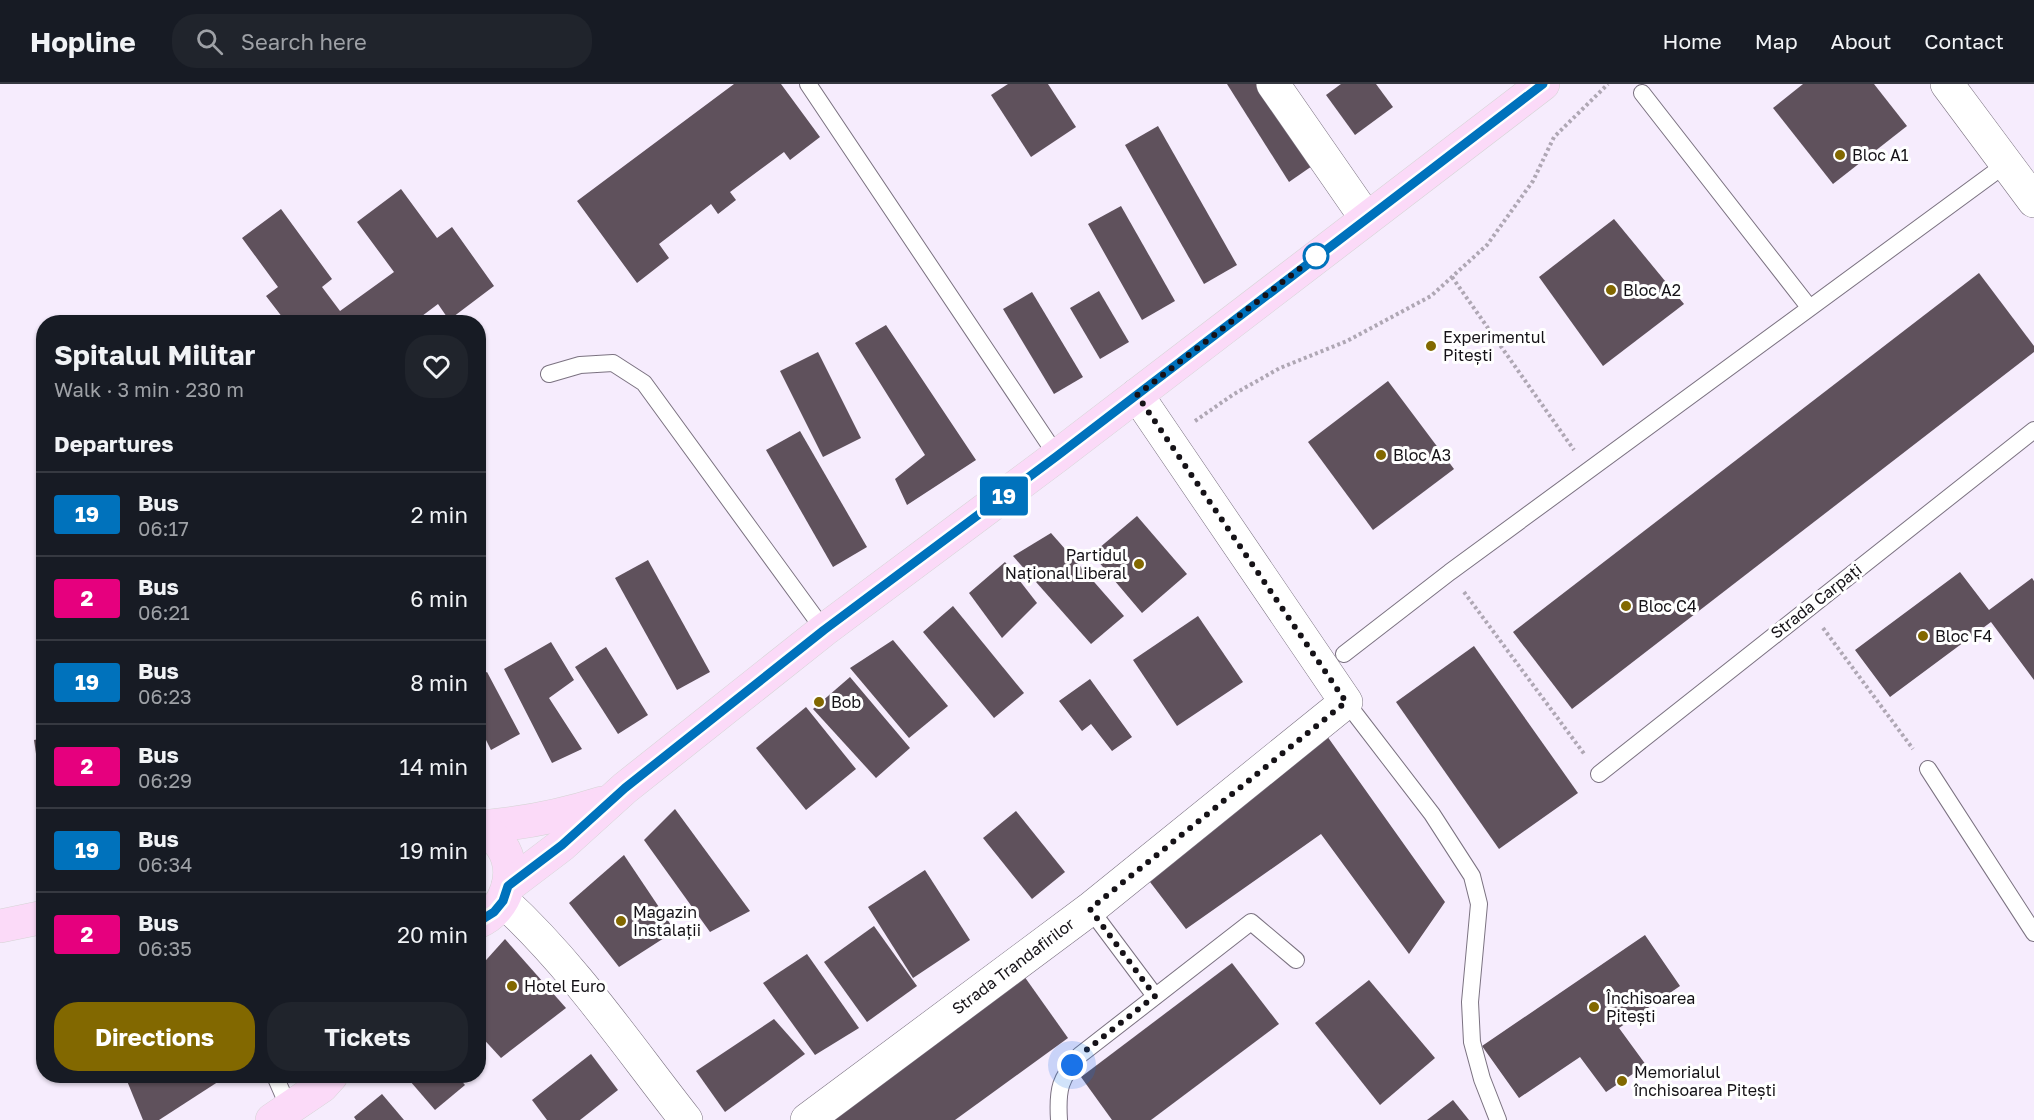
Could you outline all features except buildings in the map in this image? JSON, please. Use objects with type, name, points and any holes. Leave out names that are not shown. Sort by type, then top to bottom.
[{"type":"main road","points":[[496,903],[610,801],[824,630],[1057,456],[1543,84]]},
{"type":"main road","points":[[486,826],[518,824],[570,814],[610,801]]},
{"type":"main road","points":[[486,832],[501,845],[510,872],[496,903]]},
{"type":"main road","points":[[0,926],[36,919]]},
{"type":"main road","points":[[287,1116],[324,1083]]},
{"type":"street","points":[[1274,84],[1366,218]]},
{"type":"street","points":[[1947,84],[2034,201]]},
{"type":"street","points":[[1137,395],[1346,702]]},
{"type":"street","name":"Strada Trandafirilor","points":[[807,1120],[1090,909],[1346,702]]},
{"type":"street","points":[[496,903],[532,928],[562,962],[686,1120]]},
{"type":"lane","points":[[808,84],[1057,456]]},
{"type":"lane","points":[[1642,93],[1809,307]]},
{"type":"lane","points":[[1344,654],[1450,572],[2006,164]]},
{"type":"lane","points":[[549,374],[580,364],[613,363],[644,383],[824,630]]},
{"type":"lane","name":"Strada Carpați","points":[[1599,774],[2034,429]]},
{"type":"lane","points":[[1346,702],[1432,814],[1472,876],[1479,904],[1470,1002],[1472,1042],[1482,1079],[1498,1120]]},
{"type":"lane","points":[[1928,769],[2034,933]]},
{"type":"lane","points":[[1090,909],[1155,996]]},
{"type":"lane","points":[[1059,1120],[1058,1094],[1063,1076],[1080,1055],[1251,921],[1296,960]]},
{"type":"lane","points":[[277,1083],[287,1116]]},
{"type":"path","points":[[1168,440],[1234,394],[1280,368],[1347,341],[1431,296],[1487,245],[1533,182],[1554,137],[1608,84]]},
{"type":"path","points":[[1452,277],[1588,470]]},
{"type":"path","points":[[1450,572],[1599,774]]},
{"type":"path","points":[[1808,608],[1928,769]]},
{"type":"bus line","name":"19","points":[[486,918],[503,901],[508,886],[562,845],[625,788],[824,630],[1057,456],[1543,84]]},
{"type":"place","name":"Bloc A1","points":[[1840,155]]},
{"type":"place","name":"Bloc A2","points":[[1611,290]]},
{"type":"place","name":"Experimentul Pitești","points":[[1431,346]]},
{"type":"place","name":"Bloc A3","points":[[1381,455]]},
{"type":"place","name":"Partidul Național Liberal","points":[[1139,564]]},
{"type":"place","name":"Bloc C4","points":[[1626,606]]},
{"type":"place","name":"Bloc F4","points":[[1923,636]]},
{"type":"place","name":"Bob","points":[[819,702]]},
{"type":"place","name":"Magazin Instalații","points":[[621,921]]},
{"type":"place","name":"Hotel Euro","points":[[512,986]]},
{"type":"place","name":"Închisoarea Pitești","points":[[1594,1007]]},
{"type":"place","name":"Memorialul închisoarea Pitești","points":[[1622,1081]]},
{"type":"route","points":[[1072,1065],[1080,1055],[1155,996],[1090,909],[1346,702],[1137,395],[1320,253],[1316,256]]}]
